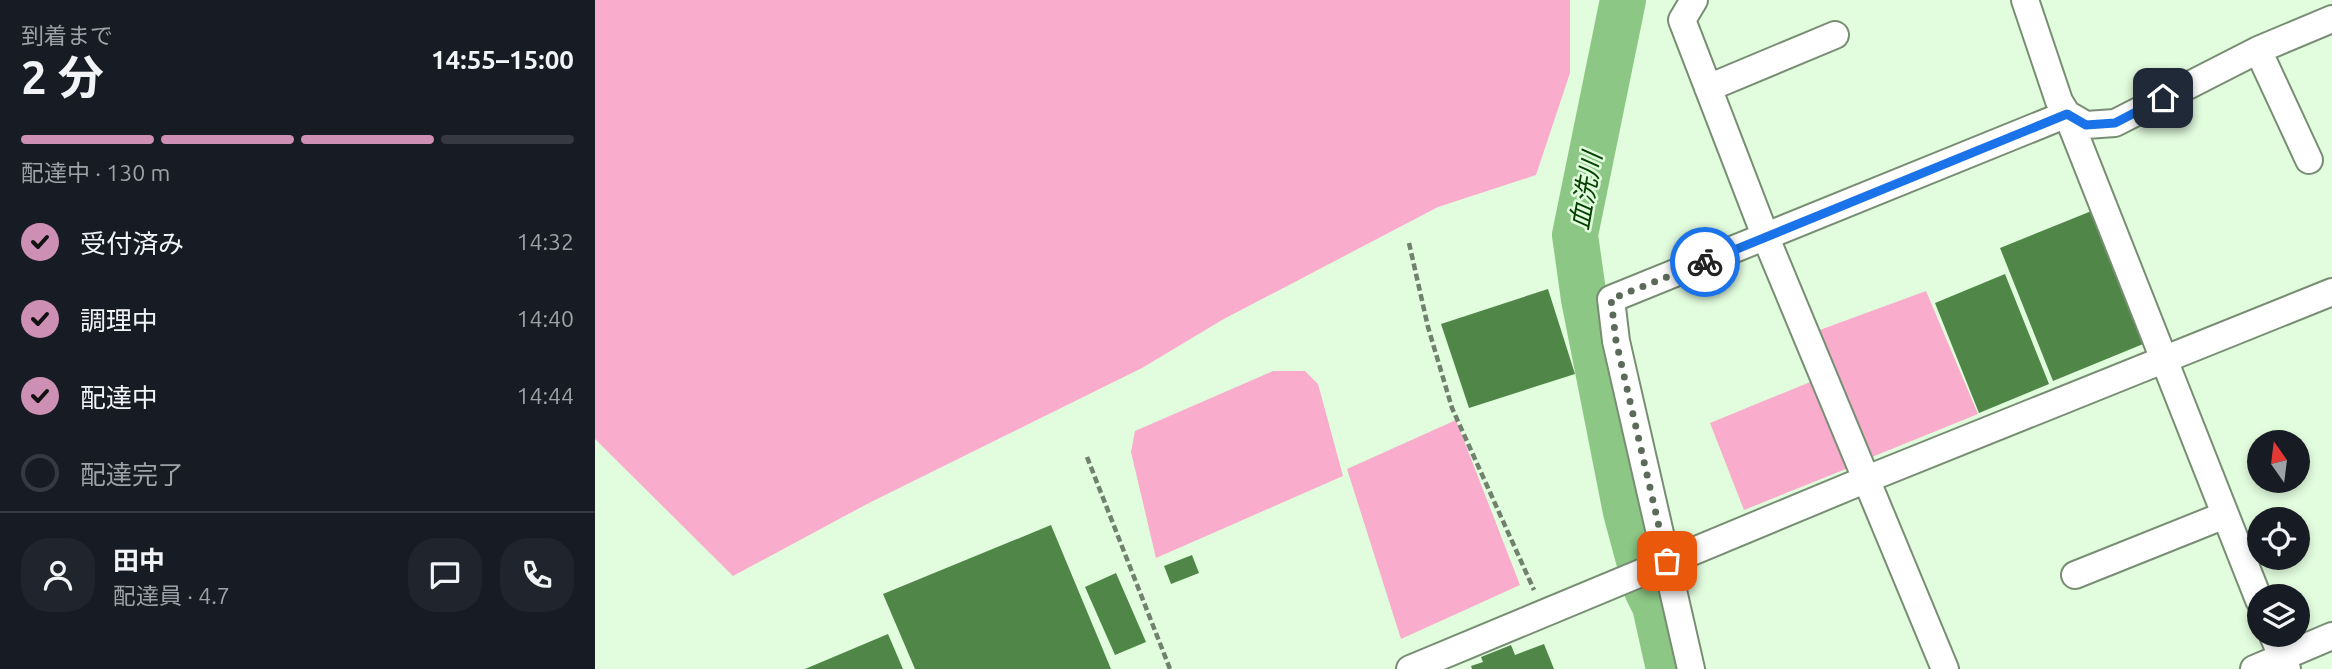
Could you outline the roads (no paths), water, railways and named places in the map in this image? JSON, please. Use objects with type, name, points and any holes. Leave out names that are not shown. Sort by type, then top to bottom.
[{"type":"street","points":[[1694,0],[1682,20],[1766,238],[1945,669]]},
{"type":"street","points":[[2025,0],[2163,361],[2253,584]]},
{"type":"street","points":[[2067,114],[2086,125],[2115,123],[2258,50],[2332,19]]},
{"type":"street","points":[[1708,88],[1835,35]]},
{"type":"street","points":[[2258,50],[2309,160]]},
{"type":"street","points":[[1691,669],[1650,568],[1611,299],[2067,114]]},
{"type":"street","points":[[1410,669],[1867,479],[2332,292]]},
{"type":"street","points":[[2075,575],[2225,515]]},
{"type":"street","points":[[2254,669],[2281,654],[2332,636]]},
{"type":"waterway","name":"血洗川","points":[[1623,0],[1575,235],[1584,299],[1626,512],[1647,590],[1655,606],[1669,669]]}]
